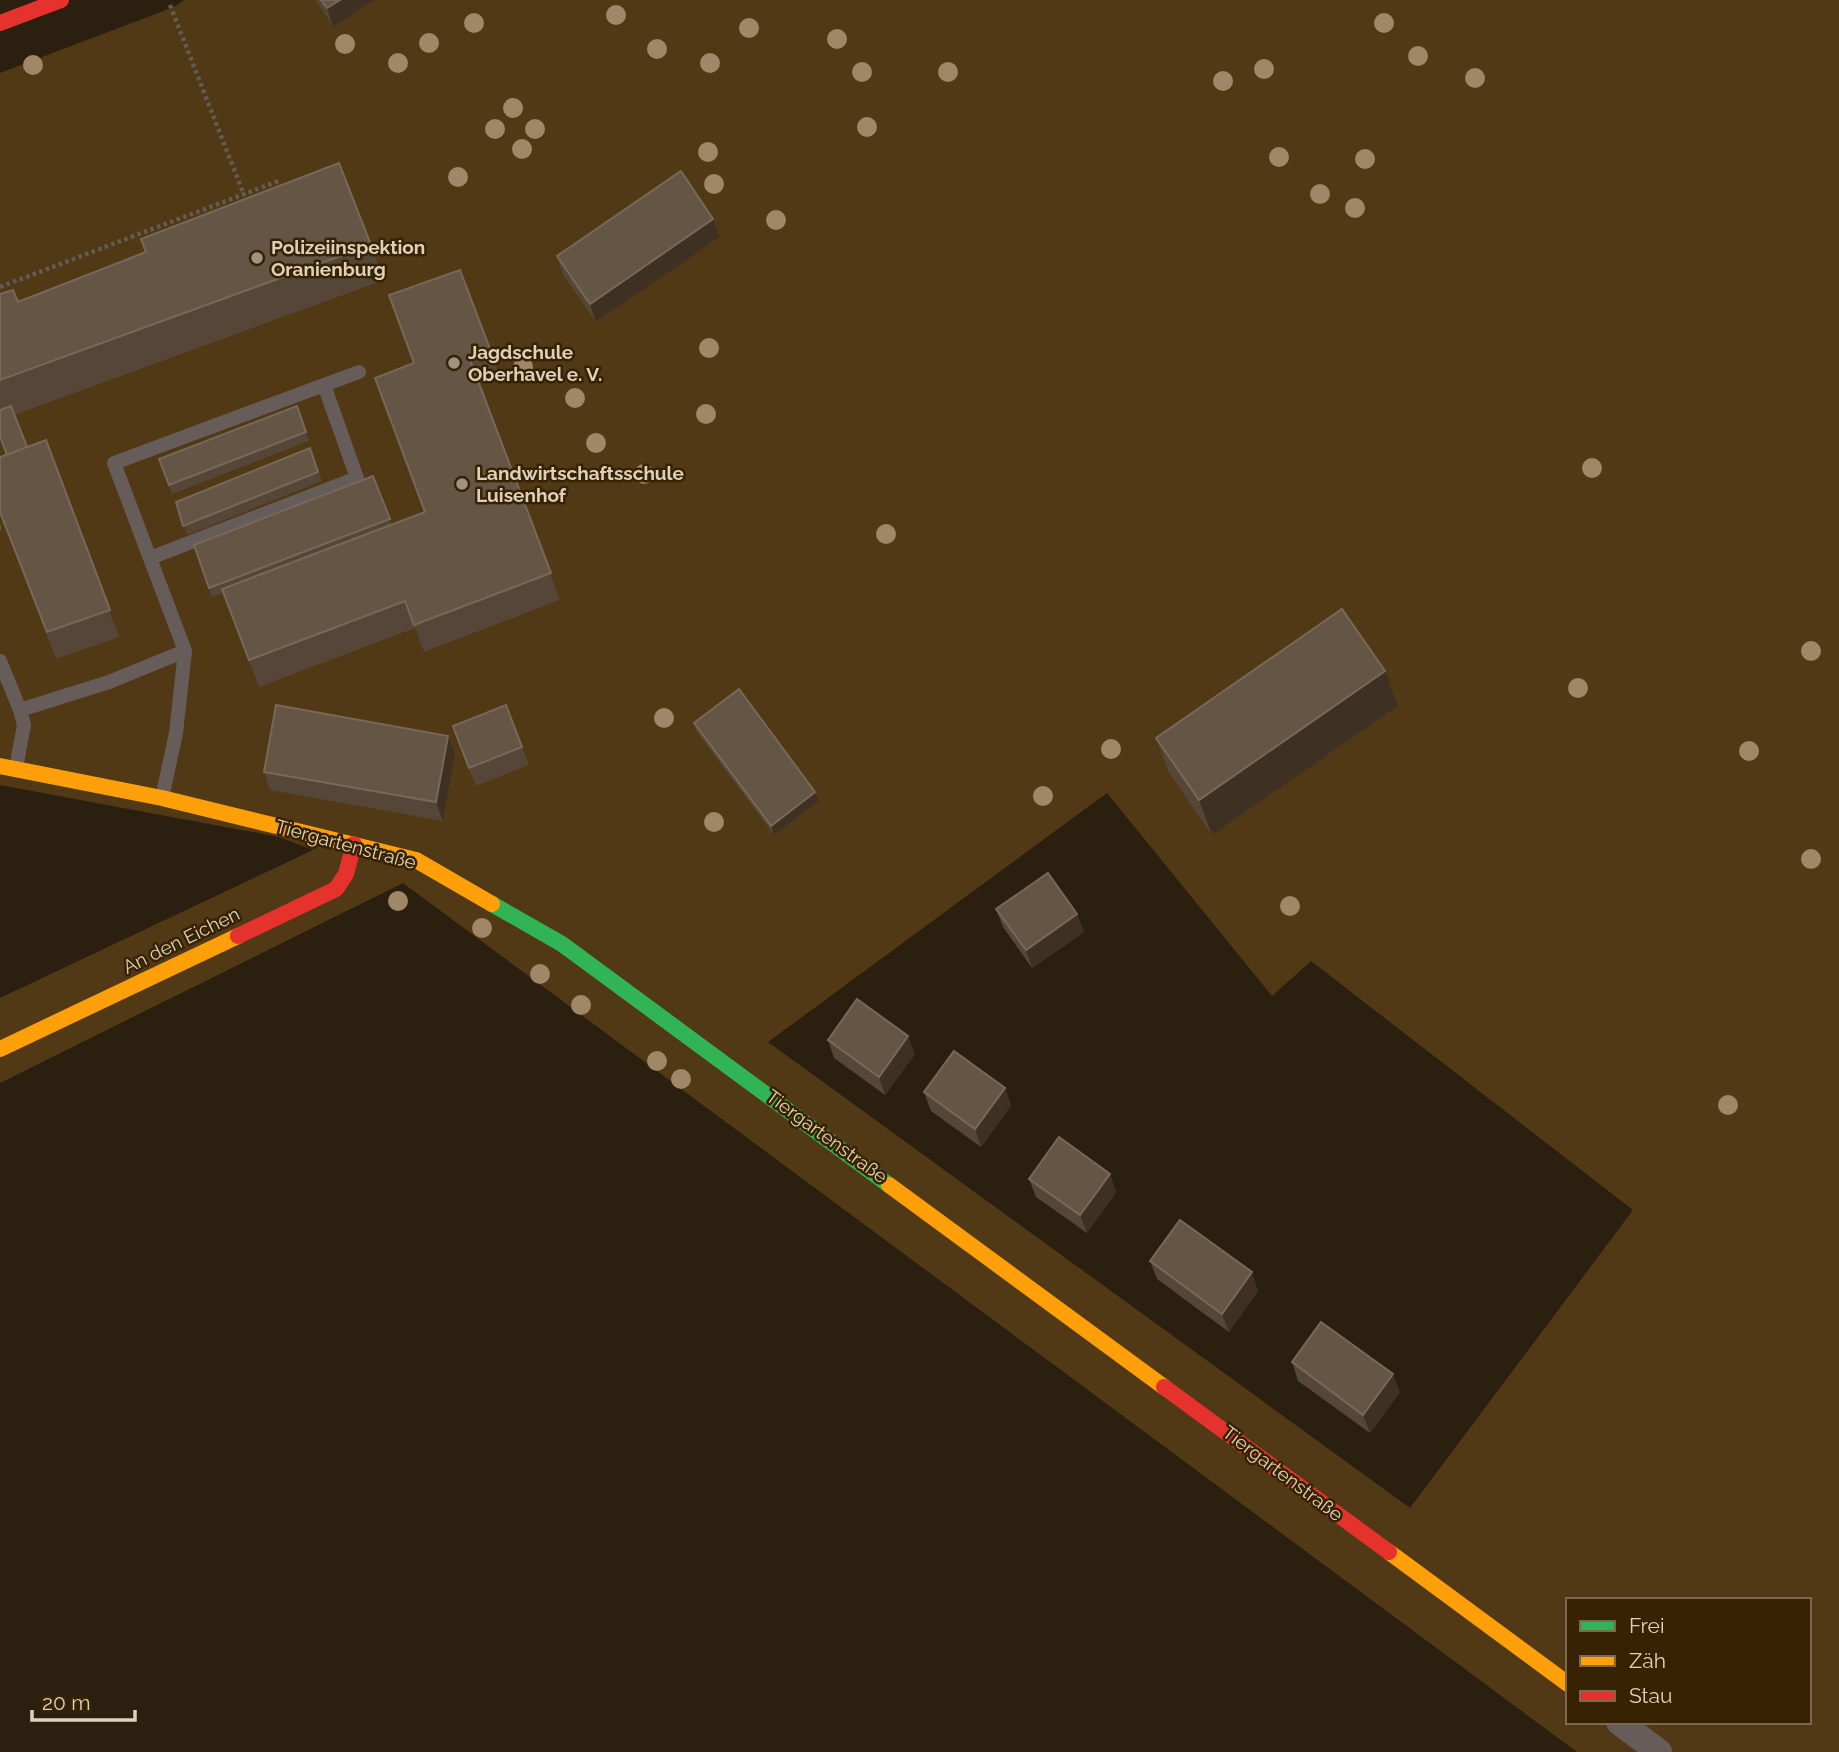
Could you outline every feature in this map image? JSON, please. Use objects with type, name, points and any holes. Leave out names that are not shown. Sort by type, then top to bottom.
[{"type":"street","points":[[0,23],[61,0]]},
{"type":"street","name":"Tiergartenstraße","points":[[8,767],[162,798],[416,860],[433,868],[562,944],[1566,1683]]},
{"type":"street","name":"An den Eichen","points":[[0,1049],[336,889],[346,874],[354,844]]},
{"type":"street","points":[[1622,1724],[1659,1752]]},
{"type":"lane","points":[[162,798],[176,733],[185,651],[114,463],[359,372]]},
{"type":"lane","points":[[150,558],[357,478],[324,384]]},
{"type":"lane","points":[[20,710],[109,682],[185,651]]},
{"type":"lane","points":[[0,661],[24,725],[8,767]]},
{"type":"path","points":[[170,5],[181,27],[243,195]]},
{"type":"path","points":[[0,287],[281,180]]},
{"type":"shaded area","points":[[184,0],[1839,0],[1839,1752],[1577,1752],[403,883],[0,1083],[0,998],[313,850],[279,837],[0,785],[0,73],[174,7]],"holes":[[[1107,793],[1272,996],[1311,961],[1633,1210],[1410,1508],[768,1042]]]},
{"type":"building","points":[[321,0],[340,0],[327,8]]},
{"type":"building","points":[[339,163],[371,245],[0,380],[0,294],[13,290],[18,302],[146,252],[141,239]]},
{"type":"building","points":[[681,171],[713,219],[590,304],[557,256]]},
{"type":"building","points":[[460,270],[490,349],[469,357],[551,573],[414,625],[405,601],[249,660],[222,589],[425,512],[375,378],[414,363],[389,295]]},
{"type":"building","points":[[11,406],[27,447],[7,455],[0,437],[0,410]]},
{"type":"building","points":[[297,406],[306,432],[169,485],[159,459]]},
{"type":"building","points":[[46,440],[110,610],[47,632],[0,512],[0,457]]},
{"type":"building","points":[[310,448],[318,472],[183,526],[176,502]]},
{"type":"building","points":[[373,476],[390,519],[209,588],[194,545]]},
{"type":"building","points":[[1342,609],[1385,671],[1199,800],[1156,738]]},
{"type":"building","points":[[739,689],[815,792],[771,826],[694,723]]},
{"type":"building","points":[[276,705],[448,736],[436,802],[264,772]]},
{"type":"building","points":[[506,705],[522,747],[469,768],[453,726]]},
{"type":"building","points":[[1048,873],[1077,914],[1026,950],[996,909]]},
{"type":"building","points":[[857,999],[908,1036],[879,1077],[828,1040]]},
{"type":"building","points":[[954,1051],[1005,1088],[975,1129],[924,1092]]},
{"type":"building","points":[[1059,1137],[1110,1174],[1080,1215],[1029,1179]]},
{"type":"building","points":[[1180,1220],[1252,1272],[1222,1314],[1150,1261]]},
{"type":"building","points":[[1321,1322],[1393,1374],[1363,1415],[1292,1362]]},
{"type":"traffic: fast","points":[[492,904],[562,944],[889,1185]]},
{"type":"traffic: slow","points":[[0,766],[162,798],[416,860],[492,904]]},
{"type":"traffic: slow","points":[[0,1049],[238,936]]},
{"type":"traffic: slow","points":[[889,1185],[1164,1387]]},
{"type":"traffic: slow","points":[[1389,1552],[1566,1683]]},
{"type":"traffic: jam","points":[[0,23],[61,0]]},
{"type":"traffic: jam","points":[[238,936],[336,889],[346,874],[354,844]]},
{"type":"traffic: jam","points":[[1164,1387],[1389,1552]]},
{"type":"place","name":"Polizeiinspektion Oranienburg","points":[[257,258]]},
{"type":"place","name":"Jagdschule Oberhavel e. V.","points":[[454,363]]},
{"type":"place","name":"Landwirtschaftsschule Luisenhof","points":[[462,484]]}]
